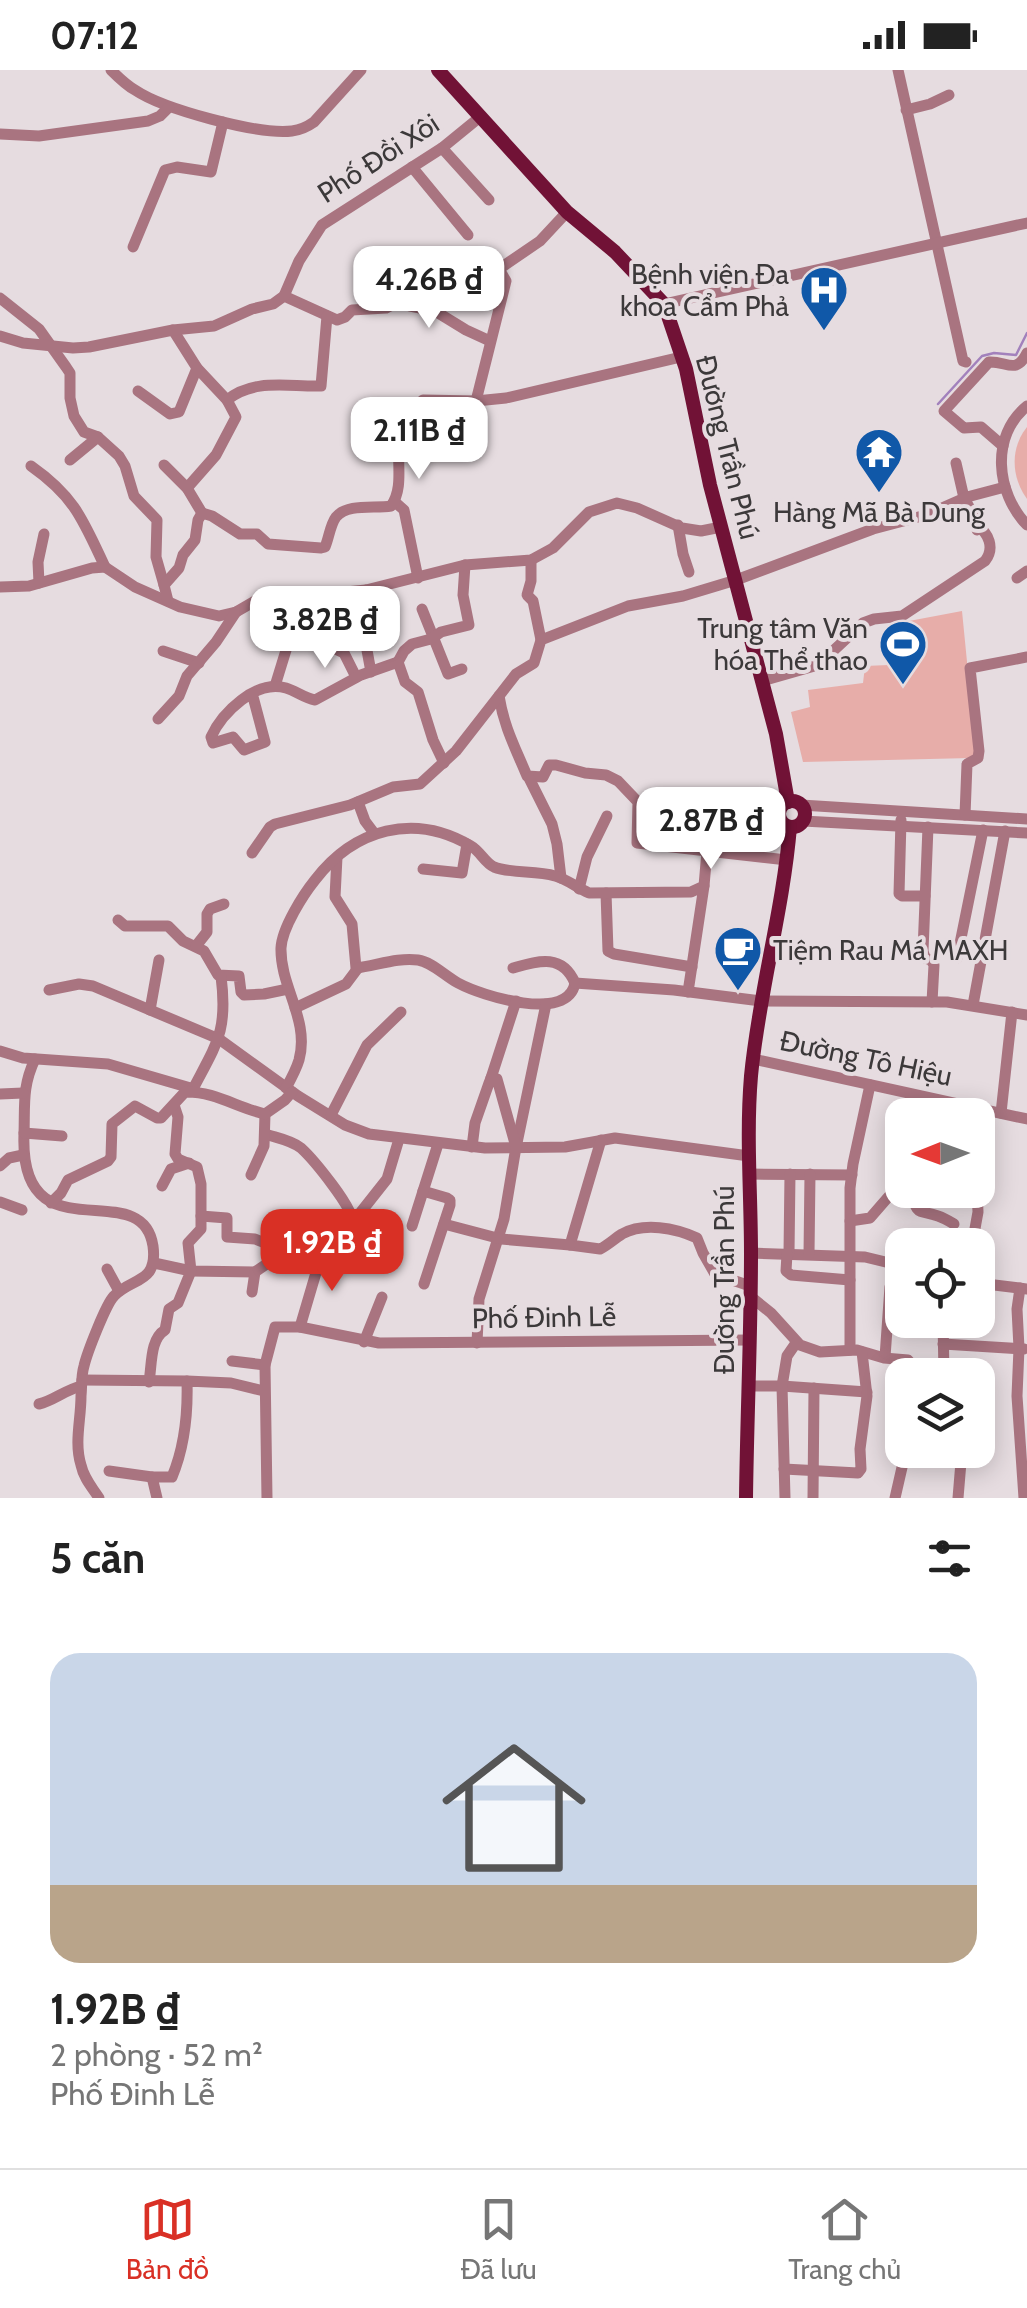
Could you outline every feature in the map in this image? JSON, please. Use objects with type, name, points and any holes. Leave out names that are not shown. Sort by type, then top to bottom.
[{"type":"main road","name":"Đường Trần Phú","points":[[438,70],[567,212],[614,252],[664,304],[686,368],[710,485],[795,814],[753,1059],[746,1498]]},
{"type":"street","points":[[111,70],[137,92],[169,107],[250,128],[281,131],[306,128],[361,70]]},
{"type":"street","points":[[898,70],[966,362]]},
{"type":"street","points":[[906,110],[949,96]]},
{"type":"street","points":[[0,134],[39,136],[148,121],[169,107]]},
{"type":"street","name":"Phố Đồi Xôi","points":[[284,296],[299,261],[322,225],[442,148],[480,118]]},
{"type":"street","points":[[133,247],[165,170],[177,167],[212,172],[224,122]]},
{"type":"street","points":[[442,148],[489,200]]},
{"type":"street","points":[[412,167],[468,234]]},
{"type":"street","points":[[476,401],[506,281],[499,269],[540,241],[567,212]]},
{"type":"street","points":[[664,304],[1027,223]]},
{"type":"street","points":[[0,336],[22,343],[89,348],[173,330],[214,326],[273,304],[284,296],[337,320],[352,310],[386,308],[408,297],[410,306],[436,311],[490,340]]},
{"type":"street","points":[[0,298],[51,345],[70,373],[74,416],[84,432],[98,437],[119,456],[134,496],[158,520],[156,557],[168,600]]},
{"type":"street","points":[[227,400],[238,391],[268,385],[321,386],[328,316]]},
{"type":"street","points":[[173,330],[197,368],[234,411],[234,421],[216,455],[187,488]]},
{"type":"street","points":[[1003,446],[981,427],[964,428],[944,412],[988,362],[1016,366],[1027,353]]},
{"type":"street","points":[[164,465],[187,488],[202,513],[240,534],[257,534],[268,544],[321,548],[328,542],[339,514],[362,507],[385,508],[395,502],[400,434],[423,400],[476,401],[542,390],[681,356]]},
{"type":"street","points":[[138,390],[170,414],[176,414],[197,368]]},
{"type":"street","points":[[1027,406],[1012,421],[1003,446],[1002,471],[1007,496],[1027,525]]},
{"type":"street","points":[[70,460],[98,437]]},
{"type":"street","points":[[762,681],[818,665],[856,628],[874,620],[902,616],[985,561],[991,550],[989,541],[983,529],[976,528],[956,463]]},
{"type":"street","points":[[31,466],[67,495],[104,567],[135,587],[192,611],[219,616],[255,601],[366,590],[466,565],[531,560],[553,548],[589,512],[603,506],[623,504],[682,528],[701,531],[721,527]]},
{"type":"street","points":[[540,640],[628,606],[683,596],[736,580],[873,529],[1005,487]]},
{"type":"street","points":[[395,502],[404,510],[418,578]]},
{"type":"street","points":[[164,585],[195,540],[202,513]]},
{"type":"street","points":[[678,525],[689,572]]},
{"type":"street","points":[[39,584],[38,562],[44,534]]},
{"type":"street","points":[[252,853],[275,824],[358,802],[393,787],[420,784],[444,763],[516,674],[534,663],[540,640],[533,601],[527,595],[531,560]]},
{"type":"street","points":[[252,694],[265,742],[244,750],[233,737],[213,743],[212,734],[222,718],[252,694],[264,687],[284,687],[315,700],[398,662],[412,644],[469,625],[463,594],[466,565]]},
{"type":"street","points":[[0,587],[22,588],[104,567]]},
{"type":"street","points":[[366,590],[359,607],[371,672]]},
{"type":"street","points":[[275,686],[295,621],[298,596]]},
{"type":"street","points":[[422,608],[448,674],[462,668]]},
{"type":"street","points":[[158,719],[179,696],[187,676],[236,612]]},
{"type":"street","points":[[219,616],[226,629]]},
{"type":"street","points":[[320,633],[332,647],[344,653],[356,678]]},
{"type":"street","points":[[162,651],[198,662]]},
{"type":"street","points":[[965,814],[967,764],[978,758],[979,751],[970,668],[1027,657]]},
{"type":"street","points":[[398,662],[405,682],[418,692],[444,763]]},
{"type":"street","points":[[499,696],[504,725],[552,824],[558,844],[560,878]]},
{"type":"street","points":[[529,778],[542,777],[550,765],[556,765],[618,781],[638,802],[638,844],[787,860]]},
{"type":"street","points":[[358,802],[364,821],[374,833]]},
{"type":"street","points":[[900,810],[899,894],[925,896]]},
{"type":"street","points":[[795,814],[900,810],[1022,818],[972,1005]]},
{"type":"street","points":[[795,814],[901,826],[1016,832]]},
{"type":"street","points":[[579,889],[587,857],[607,816]]},
{"type":"street","points":[[928,827],[923,951],[924,958],[934,965],[932,1002]]},
{"type":"street","points":[[0,1051],[23,1058],[108,1064],[266,1114],[286,1100],[302,1040],[284,976],[282,938],[311,885],[336,857],[374,833],[396,828],[424,829],[475,848],[490,866],[560,878],[589,893],[691,892],[704,886]]},
{"type":"street","points":[[958,958],[983,830]]},
{"type":"street","points":[[423,869],[462,873],[467,844]]},
{"type":"street","points":[[688,992],[707,850]]},
{"type":"street","points":[[336,857],[336,898],[352,924],[354,966],[358,968]]},
{"type":"street","points":[[606,893],[610,953],[692,967]]},
{"type":"street","points":[[196,946],[206,932],[207,914],[224,904]]},
{"type":"street","points":[[118,920],[125,926],[168,926],[183,941],[204,951],[221,976],[224,1015],[219,1040],[198,1090]]},
{"type":"street","points":[[150,1010],[160,960]]},
{"type":"street","points":[[358,968],[422,961],[458,984],[489,996],[546,1004],[566,999],[576,983],[565,968],[546,960],[513,968]]},
{"type":"street","points":[[296,1008],[338,989],[352,979],[358,968]]},
{"type":"street","points":[[221,976],[239,976],[244,996],[288,989]]},
{"type":"street","points":[[576,983],[761,1001],[932,1002],[1027,1015]]},
{"type":"street","points":[[49,990],[79,984],[93,986],[219,1040],[289,1090],[356,1130],[472,1147],[565,1146],[615,1138],[749,1156]]},
{"type":"street","points":[[472,1147],[475,1123],[516,1001]]},
{"type":"street","points":[[476,1343],[479,1299],[498,1239],[546,1004]]},
{"type":"street","points":[[331,1116],[367,1045],[401,1012]]},
{"type":"street","points":[[1001,1113],[1012,1012]]},
{"type":"street","points":[[36,1059],[23,1093],[23,1155],[39,1194],[51,1204],[71,1210],[110,1210],[132,1216],[151,1237],[154,1263],[143,1278],[119,1291],[108,1305],[84,1364],[78,1450],[85,1480],[99,1498]]},
{"type":"street","name":"Đường Tô Hiệu","points":[[753,1059],[918,1098]]},
{"type":"street","points":[[491,1078],[498,1079],[516,1148]]},
{"type":"street","points":[[784,1469],[858,1473],[860,1469],[867,1392],[856,1351],[850,1221],[852,1175],[870,1085]]},
{"type":"street","points":[[51,1204],[68,1180],[108,1161],[110,1131],[120,1116],[136,1106],[158,1118],[185,1092],[198,1090]]},
{"type":"street","points":[[0,1094],[23,1093]]},
{"type":"street","points":[[149,1382],[157,1335],[165,1330],[170,1308],[178,1302],[191,1271],[188,1243],[201,1229],[200,1172],[174,1154],[178,1117],[174,1105]]},
{"type":"street","name":"Đường Tô Hiệu","points":[[995,1113],[1027,1119]]},
{"type":"street","points":[[251,1175],[264,1146],[266,1114]]},
{"type":"street","points":[[24,1133],[62,1136]]},
{"type":"street","points":[[265,1134],[292,1143],[307,1154],[341,1197],[351,1227]]},
{"type":"street","points":[[201,1216],[227,1218],[227,1237],[324,1249],[340,1240],[388,1179],[399,1139]]},
{"type":"street","points":[[570,1245],[601,1140]]},
{"type":"street","points":[[412,1226],[438,1144]]},
{"type":"street","points":[[3,1157],[23,1155]]},
{"type":"street","points":[[162,1186],[172,1168],[190,1163]]},
{"type":"street","points":[[750,1174],[852,1175]]},
{"type":"street","points":[[790,1174],[786,1272],[850,1280]]},
{"type":"street","points":[[809,1254],[810,1174]]},
{"type":"street","points":[[423,1191],[450,1200],[424,1284]]},
{"type":"street","points":[[850,1221],[870,1218],[885,1200]]},
{"type":"street","points":[[0,1202],[22,1210]]},
{"type":"street","points":[[918,1208],[923,1214],[936,1215],[954,1224]]},
{"type":"street","points":[[444,1224],[498,1239],[604,1248],[624,1233],[639,1229],[684,1232],[697,1238],[716,1274],[750,1291],[796,1343],[820,1352],[856,1351],[893,1358]]},
{"type":"street","points":[[154,1263],[191,1271],[256,1272],[268,1263],[270,1244]]},
{"type":"street","points":[[267,1498],[265,1365],[275,1327],[300,1327],[324,1249]]},
{"type":"street","points":[[751,1253],[850,1256],[885,1262]]},
{"type":"street","points":[[107,1269],[119,1291]]},
{"type":"street","points":[[252,1292],[256,1272]]},
{"type":"street","points":[[995,1285],[1024,1289],[1017,1309],[1023,1349],[1017,1396],[1024,1498]]},
{"type":"street","points":[[364,1342],[382,1297]]},
{"type":"street","name":"Phố Đinh Lễ","points":[[300,1327],[380,1344],[749,1340]]},
{"type":"street","points":[[885,1357],[886,1338]]},
{"type":"street","points":[[944,1338],[944,1358]]},
{"type":"street","points":[[785,1498],[782,1386],[787,1356],[796,1343]]},
{"type":"street","points":[[944,1344],[1023,1349]]},
{"type":"street","points":[[232,1361],[265,1365]]},
{"type":"street","points":[[109,1472],[174,1475],[186,1428],[187,1382]]},
{"type":"street","points":[[39,1404],[81,1383],[187,1382],[230,1384],[264,1391]]},
{"type":"street","points":[[748,1386],[867,1392]]},
{"type":"street","points":[[814,1388],[814,1498]]},
{"type":"street","points":[[895,1498],[902,1468]]},
{"type":"street","points":[[958,1498],[960,1468]]},
{"type":"street","points":[[152,1476],[157,1498]]},
{"type":"shaded area","points":[[1027,427],[1027,499],[1015,472],[1015,453]]},
{"type":"shaded area","name":"Trung tâm Văn hóa Thể thao","points":[[962,611],[976,753],[971,758],[803,762],[791,712],[810,707],[808,690],[863,683],[865,666],[912,664],[909,621]]},
{"type":"waterway","points":[[938,404],[982,356],[1016,355],[1027,333]]},
{"type":"place","name":"Bệnh viện Đa khoa Cẩm Phả","points":[[824,332]]},
{"type":"place","name":"Hàng Mã Bà Dung","points":[[879,494]]},
{"type":"place","name":"Trung tâm Văn hóa Thể thao","points":[[903,686]]},
{"type":"place","name":"Tiệm Rau Má MAXH","points":[[738,992]]}]
